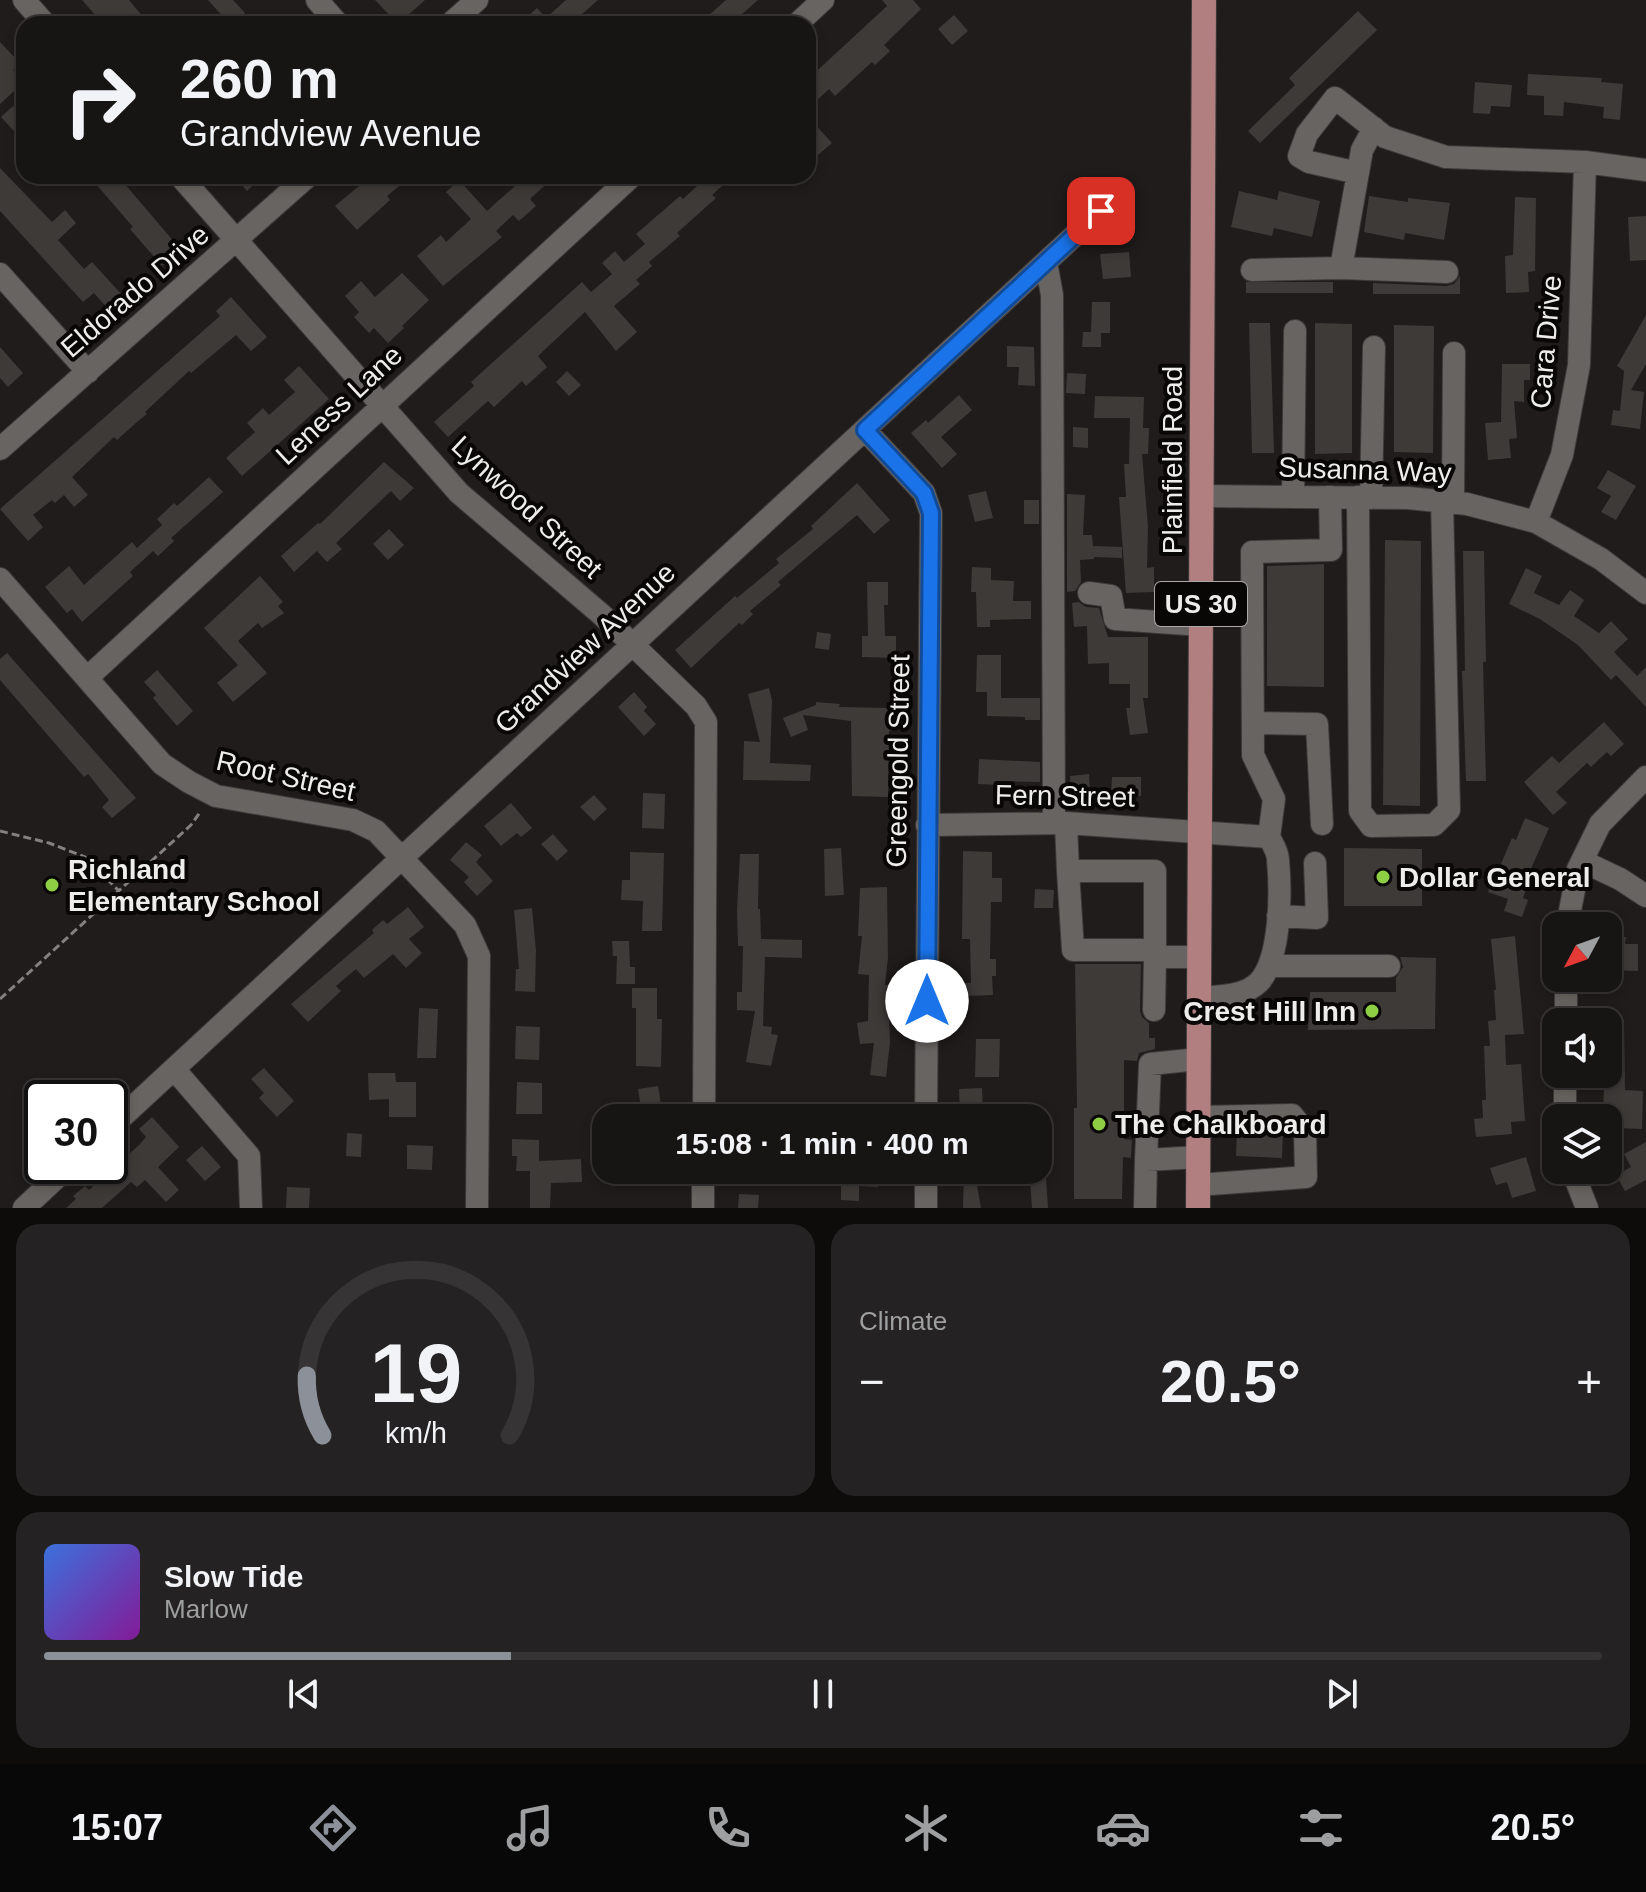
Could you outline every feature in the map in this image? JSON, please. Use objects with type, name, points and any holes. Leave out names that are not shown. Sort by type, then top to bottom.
[{"type":"main road","name":"Plainfield Road","points":[[1198,1196],[1204,0]]},
{"type":"street","points":[[24,0],[38,16]]},
{"type":"street","points":[[317,0],[331,16]]},
{"type":"street","points":[[459,16],[477,0]]},
{"type":"street","points":[[806,16],[823,0]]},
{"type":"street","points":[[1358,173],[1309,162],[1299,156],[1307,134],[1335,98],[1385,137],[1446,157],[1585,162],[1646,170]]},
{"type":"street","points":[[1341,268],[1362,150],[1374,128]]},
{"type":"street","name":"Cara Drive","points":[[1536,522],[1562,455],[1579,365],[1585,162]]},
{"type":"street","name":"Lynwood Street","points":[[187,184],[459,493],[602,615],[696,706],[706,722],[704,1104]]},
{"type":"street","name":"Eldorado Drive","points":[[0,449],[299,184]]},
{"type":"street","name":"Leness Lane","points":[[87,678],[623,184]]},
{"type":"street","name":"Grandview Avenue","points":[[128,1111],[1101,211]]},
{"type":"street","points":[[1046,262],[1052,295],[1060,823],[1068,871],[1073,950],[1200,957]]},
{"type":"street","points":[[1252,270],[1341,268],[1447,272]]},
{"type":"street","points":[[0,274],[88,372]]},
{"type":"street","points":[[1293,497],[1295,331]]},
{"type":"street","points":[[1374,347],[1365,497],[1360,811],[1371,826],[1434,825],[1449,810],[1448,501],[1454,353]]},
{"type":"street","name":"Greengold Street","points":[[865,430],[924,493],[931,513],[926,1104]]},
{"type":"street","name":"Susanna Way","points":[[1202,496],[1448,501],[1536,522],[1601,559],[1646,593]]},
{"type":"street","points":[[1199,998],[1241,993],[1258,983],[1269,966],[1278,916],[1279,857],[1269,837],[1274,799],[1253,755],[1252,552],[1331,550],[1330,497]]},
{"type":"street","name":"Root Street","points":[[0,579],[162,764],[216,796],[353,820],[376,831],[465,925],[479,956],[477,1208]]},
{"type":"street","points":[[1089,593],[1111,596],[1115,619],[1201,625]]},
{"type":"street","points":[[1253,723],[1317,724],[1322,824]]},
{"type":"street","points":[[1570,912],[1582,861],[1600,824],[1646,777]]},
{"type":"street","name":"Fern Street","points":[[927,825],[1060,823],[1269,837]]},
{"type":"street","points":[[1582,861],[1620,879],[1646,896]]},
{"type":"street","points":[[1278,916],[1317,918],[1315,863]]},
{"type":"street","points":[[1068,871],[1155,871],[1154,1010]]},
{"type":"street","points":[[1269,966],[1389,966]]},
{"type":"street","points":[[1145,1208],[1150,1064],[1199,1059]]},
{"type":"street","points":[[174,1069],[249,1156],[251,1208]]},
{"type":"street","points":[[1198,1196],[1306,1177],[1305,1131],[1292,1115],[1199,1117]]},
{"type":"street","points":[[1146,1160],[1199,1157]]},
{"type":"street","points":[[24,1208],[50,1184]]},
{"type":"street","points":[[703,1184],[703,1208]]},
{"type":"street","points":[[926,1184],[926,1208]]},
{"type":"street","points":[[1578,1184],[1587,1208]]},
{"type":"path","points":[[0,999],[191,825],[210,793]]},
{"type":"path","points":[[0,831],[49,843],[85,857],[119,891]]},
{"type":"building","points":[[82,0],[129,0],[142,16],[96,16]]},
{"type":"building","points":[[208,0],[233,0],[245,13],[242,16],[222,16]]},
{"type":"building","points":[[375,0],[425,0],[407,16],[390,16]]},
{"type":"building","points":[[566,0],[598,0],[580,16],[548,16]]},
{"type":"building","points":[[726,0],[758,0],[740,16],[708,16]]},
{"type":"building","points":[[882,0],[913,0],[921,9],[884,45],[890,51],[875,65],[872,62],[835,96],[829,89],[816,101],[816,72],[887,6]]},
{"type":"building","points":[[537,8],[544,16],[528,16]]},
{"type":"building","points":[[1358,11],[1377,30],[1260,143],[1248,131],[1295,85],[1289,78]]},
{"type":"building","points":[[954,15],[968,31],[952,45],[938,29]]},
{"type":"building","points":[[0,42],[16,59],[13,70],[16,73],[16,89],[0,104]]},
{"type":"building","points":[[1528,74],[1602,78],[1601,82],[1623,84],[1620,120],[1603,118],[1604,107],[1564,102],[1563,116],[1544,115],[1544,96],[1527,95]]},
{"type":"building","points":[[1475,82],[1512,85],[1510,107],[1491,106],[1490,114],[1473,113]]},
{"type":"building","points":[[13,106],[16,110],[14,131],[1,117]]},
{"type":"building","points":[[816,126],[832,143],[818,155],[816,153]]},
{"type":"building","points":[[0,168],[52,222],[65,210],[76,223],[58,240],[84,269],[92,262],[123,296],[108,309],[94,293],[83,302],[0,211]]},
{"type":"building","points":[[96,184],[125,184],[181,250],[162,266],[130,229],[133,227]]},
{"type":"building","points":[[241,184],[254,184],[247,191]]},
{"type":"building","points":[[361,184],[401,184],[387,196],[390,200],[357,230],[335,206]]},
{"type":"building","points":[[455,184],[463,184],[487,211],[517,184],[546,184],[530,199],[536,206],[519,221],[513,215],[496,231],[502,237],[443,286],[417,256],[441,235],[446,242],[471,219],[446,192]]},
{"type":"building","points":[[699,184],[724,184],[712,195],[716,198],[677,233],[680,236],[649,262],[652,266],[636,280],[640,284],[614,306],[637,332],[616,351],[585,312],[538,356],[547,367],[526,386],[522,381],[494,407],[488,401],[448,437],[434,422],[474,386],[471,382],[582,282],[591,292],[612,274],[602,263],[615,251],[624,262],[645,244],[636,234],[680,196],[683,199]]},
{"type":"building","points":[[1239,191],[1277,200],[1279,191],[1320,201],[1312,237],[1274,228],[1272,236],[1231,227]]},
{"type":"building","points":[[1369,196],[1408,202],[1408,198],[1450,203],[1444,240],[1405,233],[1404,240],[1364,232]]},
{"type":"building","points":[[1515,197],[1536,198],[1535,271],[1528,272],[1529,292],[1506,293],[1505,256],[1513,255]]},
{"type":"building","points":[[1646,216],[1646,260],[1630,261],[1628,217]]},
{"type":"building","points":[[1129,252],[1131,277],[1103,279],[1100,254]]},
{"type":"building","points":[[402,273],[429,300],[388,343],[374,328],[369,333],[354,317],[359,312],[345,296],[361,281],[375,297]]},
{"type":"building","points":[[1460,276],[1460,294],[1373,294],[1373,283],[1446,286],[1454,284]]},
{"type":"building","points":[[1246,282],[1333,282],[1333,293],[1246,293]]},
{"type":"building","points":[[231,297],[267,337],[251,351],[236,335],[191,373],[189,371],[145,412],[147,414],[117,440],[114,437],[72,477],[88,495],[74,507],[64,495],[33,515],[43,527],[28,541],[0,509],[220,316],[216,311]]},
{"type":"building","points":[[1092,302],[1110,302],[1110,333],[1101,333],[1101,347],[1082,347],[1083,332],[1091,332]]},
{"type":"building","points":[[1646,315],[1646,364],[1631,390],[1644,392],[1640,429],[1611,425],[1613,410],[1620,411],[1624,371],[1617,366]]},
{"type":"building","points":[[1249,323],[1270,323],[1274,453],[1252,453]]},
{"type":"building","points":[[1315,323],[1352,324],[1352,453],[1315,454]]},
{"type":"building","points":[[1394,325],[1434,326],[1433,453],[1394,452]]},
{"type":"building","points":[[1007,346],[1034,347],[1035,386],[1018,385],[1019,367],[1007,367]]},
{"type":"building","points":[[0,347],[23,373],[8,387],[0,378]]},
{"type":"building","points":[[1502,364],[1530,364],[1530,380],[1524,380],[1524,402],[1514,401],[1517,438],[1509,439],[1511,458],[1488,460],[1485,423],[1501,422]]},
{"type":"building","points":[[299,366],[329,399],[242,476],[226,458],[255,432],[247,423],[263,408],[269,415],[295,392],[284,380]]},
{"type":"building","points":[[567,371],[581,385],[569,396],[556,382]]},
{"type":"building","points":[[1067,373],[1086,374],[1085,394],[1066,393]]},
{"type":"building","points":[[959,395],[972,410],[941,437],[957,454],[942,468],[911,433],[926,420],[928,423]]},
{"type":"building","points":[[1095,396],[1144,397],[1143,428],[1149,428],[1148,454],[1142,454],[1148,527],[1147,568],[1154,567],[1154,592],[1126,593],[1119,497],[1126,497],[1124,464],[1129,464],[1130,418],[1094,418]]},
{"type":"building","points":[[1073,427],[1088,428],[1088,448],[1073,447]]},
{"type":"building","points":[[384,462],[414,488],[400,501],[391,491],[336,543],[342,549],[327,562],[317,551],[294,572],[281,556],[320,524]]},
{"type":"building","points":[[1608,470],[1636,486],[1616,520],[1601,512],[1611,496],[1597,488]]},
{"type":"building","points":[[209,477],[223,492],[171,538],[174,541],[158,556],[153,551],[130,572],[133,576],[82,622],[72,609],[67,613],[45,587],[69,566],[84,585],[132,542],[137,548],[162,525],[157,519],[174,503],[177,506]]},
{"type":"building","points":[[857,483],[890,520],[874,534],[857,515],[778,582],[781,585],[750,611],[753,614],[742,625],[739,623],[691,668],[675,650],[735,596],[737,598],[779,563],[776,559],[813,529],[811,526]]},
{"type":"building","points":[[986,491],[993,518],[975,522],[968,495]]},
{"type":"building","points":[[1067,494],[1085,495],[1083,535],[1092,535],[1093,546],[1122,547],[1122,558],[1080,560],[1081,582],[1075,591],[1067,592]]},
{"type":"building","points":[[1024,500],[1039,500],[1039,524],[1024,524]]},
{"type":"building","points":[[389,529],[404,545],[388,560],[373,544]]},
{"type":"building","points":[[1385,540],[1421,541],[1420,806],[1383,805]]},
{"type":"building","points":[[1463,551],[1484,551],[1486,781],[1466,781],[1462,671],[1465,671]]},
{"type":"building","points":[[1324,564],[1324,687],[1267,686],[1267,566]]},
{"type":"building","points":[[972,567],[991,568],[991,580],[1014,581],[1013,601],[1031,601],[1031,619],[990,620],[990,627],[977,627],[976,592],[971,592]]},
{"type":"building","points":[[1526,568],[1542,576],[1534,593],[1559,605],[1570,590],[1584,600],[1574,616],[1599,633],[1611,621],[1628,639],[1614,652],[1637,676],[1646,667],[1646,707],[1616,675],[1611,680],[1578,645],[1540,619],[1509,604]]},
{"type":"building","points":[[260,576],[283,602],[278,606],[284,613],[262,628],[258,623],[238,641],[267,673],[233,702],[217,683],[238,665],[204,628]]},
{"type":"building","points":[[867,582],[888,582],[888,605],[884,605],[885,636],[896,636],[896,658],[862,657],[862,636],[868,636]]},
{"type":"building","points":[[1079,602],[1086,607],[1099,608],[1108,637],[1148,637],[1148,698],[1143,698],[1148,733],[1130,735],[1126,708],[1130,708],[1130,684],[1109,684],[1109,663],[1088,664],[1087,626],[1074,627],[1072,603]]},
{"type":"building","points":[[817,632],[831,634],[829,650],[815,648]]},
{"type":"building","points":[[7,653],[136,798],[112,818],[102,807],[109,800],[88,774],[84,777],[0,680],[0,659]]},
{"type":"building","points":[[977,655],[1001,655],[1001,698],[1040,698],[1040,720],[987,716],[987,692],[976,692]]},
{"type":"building","points":[[157,670],[193,711],[177,726],[153,698],[156,695],[144,682]]},
{"type":"building","points":[[769,688],[772,700],[770,763],[811,765],[810,781],[743,780],[744,741],[760,742],[748,694]]},
{"type":"building","points":[[634,692],[647,707],[644,711],[656,724],[644,736],[618,707]]},
{"type":"building","points":[[816,702],[840,704],[839,707],[892,708],[888,797],[852,796],[851,721],[803,715],[808,730],[791,737],[783,718],[816,705]]},
{"type":"building","points":[[1604,722],[1624,744],[1611,756],[1607,752],[1591,767],[1587,763],[1556,792],[1567,803],[1553,815],[1524,782],[1552,756],[1559,763]]},
{"type":"building","points":[[979,759],[1040,762],[1040,782],[978,784]]},
{"type":"building","points":[[1089,774],[1090,793],[1071,795],[1070,776]]},
{"type":"building","points":[[1112,777],[1141,777],[1141,796],[1111,796]]},
{"type":"building","points":[[643,793],[665,794],[664,829],[642,828]]},
{"type":"building","points":[[594,795],[607,809],[594,821],[580,807]]},
{"type":"building","points":[[511,803],[532,828],[521,837],[517,833],[501,846],[484,826]]},
{"type":"building","points":[[1525,818],[1549,828],[1526,880],[1529,881],[1523,898],[1528,900],[1522,917],[1504,911],[1508,899],[1488,892],[1495,870],[1498,871],[1512,838],[1516,840]]},
{"type":"building","points":[[553,834],[568,851],[557,861],[541,844]]},
{"type":"building","points":[[466,842],[482,855],[476,862],[493,881],[477,896],[464,882],[469,877],[450,860]]},
{"type":"building","points":[[841,848],[844,895],[825,896],[824,849]]},
{"type":"building","name":"Dollar General","points":[[1344,848],[1422,849],[1422,906],[1344,906]]},
{"type":"building","points":[[963,851],[992,852],[992,878],[1002,878],[1002,902],[991,902],[990,959],[996,959],[996,976],[992,976],[993,995],[966,996],[965,983],[971,983],[970,939],[962,939]]},
{"type":"building","points":[[630,852],[664,853],[662,931],[642,931],[643,901],[621,900],[622,880],[630,880]]},
{"type":"building","points":[[740,854],[759,854],[761,939],[802,940],[802,958],[765,957],[763,1026],[772,1027],[771,1034],[778,1035],[771,1066],[746,1062],[755,1011],[737,1010],[737,992],[742,992],[743,946],[738,946]]},
{"type":"building","points":[[887,887],[888,957],[885,985],[888,985],[890,1042],[886,1077],[870,1075],[874,1043],[860,1044],[857,1023],[868,1021],[869,975],[858,974],[862,936],[858,936],[860,888]]},
{"type":"building","points":[[1035,889],[1054,890],[1053,908],[1034,908]]},
{"type":"building","points":[[408,907],[424,927],[409,939],[422,953],[406,968],[393,954],[364,978],[356,969],[336,986],[341,991],[308,1022],[291,1004],[374,933],[372,930],[383,920],[387,924]]},
{"type":"building","points":[[532,908],[536,951],[535,992],[515,991],[516,969],[519,969],[514,910]]},
{"type":"building","points":[[1515,936],[1524,1034],[1505,1035],[1506,1065],[1521,1064],[1525,1121],[1511,1122],[1512,1134],[1476,1137],[1474,1119],[1483,1118],[1482,1100],[1486,1100],[1484,1046],[1490,1046],[1488,1021],[1496,1020],[1491,939]]},
{"type":"building","points":[[1622,937],[1626,937],[1625,944],[1638,944],[1638,971],[1622,970]]},
{"type":"building","points":[[612,941],[629,941],[630,967],[635,967],[635,984],[616,984],[617,956],[613,956]]},
{"type":"building","name":"Crest Hill Inn","points":[[1400,957],[1436,958],[1435,1029],[1308,1030],[1310,992],[1396,992],[1396,978],[1403,967]]},
{"type":"building","name":"The Chalkboard","points":[[1075,964],[1141,964],[1140,1011],[1149,1023],[1149,1038],[1155,1038],[1155,1049],[1139,1053],[1137,1061],[1124,1060],[1124,1139],[1132,1140],[1131,1158],[1123,1157],[1122,1199],[1074,1199],[1074,1108],[1077,1108]]},
{"type":"building","points":[[632,988],[657,988],[657,1019],[662,1019],[661,1067],[636,1066],[636,1008],[632,1008]]},
{"type":"building","points":[[419,1008],[438,1009],[436,1058],[417,1058]]},
{"type":"building","points":[[1624,1020],[1625,1090],[1643,1091],[1642,1129],[1622,1128],[1622,1104],[1603,1104],[1604,1089],[1622,1088]]},
{"type":"building","points":[[516,1026],[540,1027],[539,1060],[515,1059]]},
{"type":"building","points":[[976,1039],[1000,1039],[999,1077],[975,1077]]},
{"type":"building","points":[[264,1068],[294,1101],[277,1117],[259,1098],[264,1093],[251,1079]]},
{"type":"building","points":[[368,1073],[395,1073],[396,1082],[416,1082],[416,1117],[389,1117],[389,1099],[369,1100]]},
{"type":"building","points":[[517,1082],[542,1083],[542,1114],[516,1114]]},
{"type":"building","points":[[658,1086],[661,1104],[640,1104],[638,1089]]},
{"type":"building","points":[[982,1088],[983,1104],[960,1104],[959,1089]]},
{"type":"building","points":[[152,1117],[179,1147],[158,1167],[179,1190],[166,1202],[145,1180],[137,1187],[131,1182],[102,1208],[66,1208],[76,1199],[73,1196],[85,1186],[89,1190],[96,1184],[128,1184],[128,1155],[146,1137],[139,1129]]},
{"type":"building","points":[[1283,1129],[1282,1158],[1236,1156],[1237,1130]]},
{"type":"building","points":[[347,1133],[362,1134],[361,1157],[346,1156]]},
{"type":"building","points":[[512,1139],[539,1140],[539,1161],[581,1159],[582,1182],[551,1183],[550,1208],[530,1208],[530,1171],[516,1171],[517,1156],[512,1156]]},
{"type":"building","points":[[1646,1142],[1646,1180],[1625,1191],[1621,1184],[1622,1172],[1631,1167],[1624,1154]]},
{"type":"building","points":[[407,1145],[433,1146],[432,1170],[407,1169]]},
{"type":"building","points":[[202,1146],[221,1167],[205,1181],[186,1160]]},
{"type":"building","points":[[1526,1157],[1536,1191],[1512,1198],[1507,1182],[1496,1185],[1490,1168]]},
{"type":"building","points":[[841,1184],[878,1184],[878,1187],[859,1186],[859,1201],[841,1200]]},
{"type":"building","points":[[964,1184],[982,1184],[977,1185],[981,1208],[963,1208]]},
{"type":"building","points":[[1030,1184],[1046,1184],[1048,1208],[1032,1208]]},
{"type":"building","points":[[287,1187],[310,1188],[309,1208],[286,1208]]},
{"type":"building","points":[[739,1194],[759,1195],[758,1208],[738,1208]]},
{"type":"place","name":"Dollar General","points":[[1383,877]]},
{"type":"place","name":"Richland Elementary School","points":[[52,885]]},
{"type":"place","name":"Crest Hill Inn","points":[[1372,1011]]},
{"type":"place","name":"The Chalkboard","points":[[1099,1124]]},
{"type":"route","points":[[927,1001],[931,513],[924,493],[865,430],[1101,211]]}]
